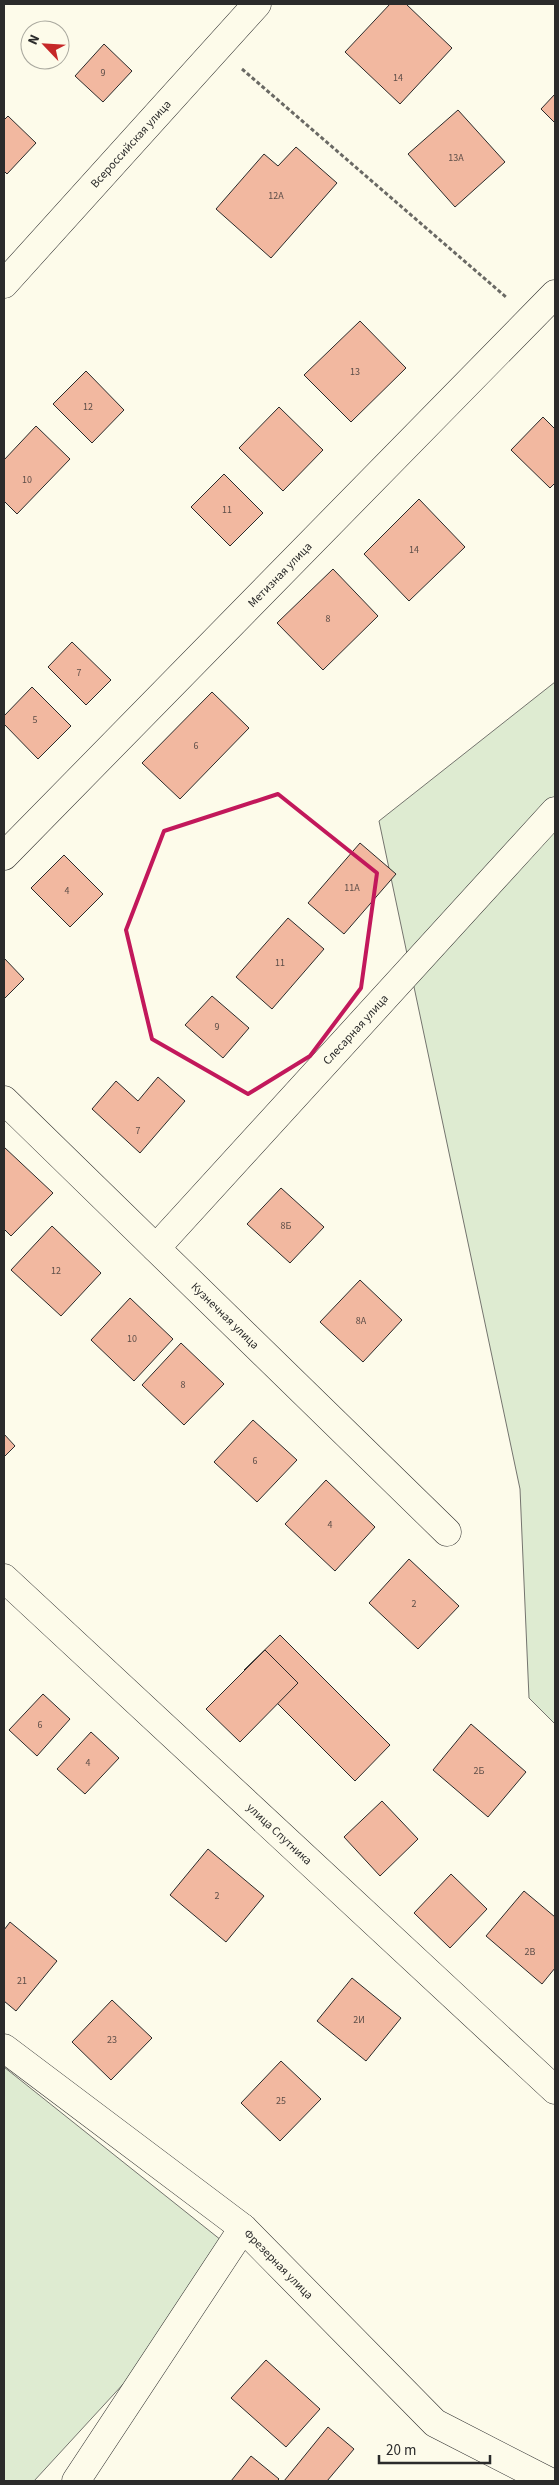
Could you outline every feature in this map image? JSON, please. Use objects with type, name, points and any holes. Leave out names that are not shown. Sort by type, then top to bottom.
[{"type":"street","name":"Всероссийская улица","points":[[4,284],[257,4]]},
{"type":"street","name":"Метизная улица","points":[[4,856],[555,294]]},
{"type":"street","name":"Слесарная улица","points":[[156,1248],[555,811]]},
{"type":"street","name":"Кузнечная улица","points":[[4,1100],[447,1532]]},
{"type":"street","name":"улица Спутника","points":[[4,1578],[555,2090]]},
{"type":"street","name":"Фрезерная улица","points":[[4,2048],[243,2228],[435,2423],[548,2481]]},
{"type":"street","points":[[76,2481],[243,2228]]},
{"type":"path","points":[[217,48],[532,318]]},
{"type":"highlighted area","points":[[278,794],[377,873],[361,988],[310,1056],[248,1094],[152,1039],[126,930],[164,831]]},
{"type":"green space","points":[[555,682],[555,1724],[529,1698],[520,1489],[379,821]]},
{"type":"green space","points":[[4,2067],[241,2256],[34,2481],[4,2481]]},
{"type":"building","points":[[390,4],[406,4],[452,48],[400,104],[345,52]]},
{"type":"building","points":[[104,44],[132,71],[103,102],[75,76]]},
{"type":"building","points":[[555,94],[555,123],[541,109]]},
{"type":"building","points":[[458,110],[505,162],[455,207],[408,154]]},
{"type":"building","points":[[8,116],[36,143],[7,174],[4,171],[4,120]]},
{"type":"building","points":[[296,147],[337,183],[271,258],[216,209],[264,154],[278,166]]},
{"type":"building","points":[[360,321],[406,368],[351,422],[304,375]]},
{"type":"building","points":[[86,371],[124,410],[92,443],[53,404]]},
{"type":"building","points":[[279,407],[323,450],[283,491],[239,448]]},
{"type":"building","points":[[543,417],[555,429],[555,483],[550,488],[511,450]]},
{"type":"building","points":[[36,426],[70,459],[17,514],[4,501],[4,460]]},
{"type":"building","points":[[224,474],[263,513],[230,546],[191,507]]},
{"type":"building","points":[[419,499],[465,547],[409,601],[364,554]]},
{"type":"building","points":[[333,569],[378,616],[323,670],[277,623]]},
{"type":"building","points":[[72,642],[111,680],[86,705],[48,667]]},
{"type":"building","points":[[32,687],[71,726],[38,759],[4,724],[4,716]]},
{"type":"building","points":[[212,692],[249,728],[180,799],[142,763]]},
{"type":"building","points":[[360,843],[396,874],[344,934],[308,903]]},
{"type":"building","points":[[64,855],[103,894],[70,927],[31,888]]},
{"type":"building","points":[[288,918],[324,949],[272,1009],[236,977]]},
{"type":"building","points":[[4,958],[24,979],[4,999]]},
{"type":"building","points":[[212,996],[249,1028],[223,1058],[185,1025]]},
{"type":"building","points":[[158,1077],[185,1101],[140,1153],[92,1109],[116,1081],[138,1101]]},
{"type":"building","points":[[4,1147],[53,1193],[11,1236],[4,1229]]},
{"type":"building","points":[[281,1188],[324,1227],[290,1263],[247,1224]]},
{"type":"building","points":[[52,1226],[101,1273],[61,1316],[11,1270]]},
{"type":"building","points":[[360,1280],[402,1320],[363,1362],[320,1322]]},
{"type":"building","points":[[130,1298],[173,1339],[134,1381],[91,1340]]},
{"type":"building","points":[[181,1343],[224,1384],[184,1425],[142,1385]]},
{"type":"building","points":[[253,1420],[297,1460],[257,1502],[214,1462]]},
{"type":"building","points":[[4,1434],[15,1446],[4,1457]]},
{"type":"building","points":[[326,1480],[375,1527],[335,1571],[285,1524]]},
{"type":"building","points":[[409,1559],[459,1606],[418,1649],[369,1603]]},
{"type":"building","points":[[280,1635],[390,1745],[355,1781],[244,1670]]},
{"type":"building","points":[[265,1650],[298,1683],[240,1742],[206,1709]]},
{"type":"building","points":[[43,1694],[70,1719],[37,1756],[9,1730]]},
{"type":"building","points":[[471,1724],[526,1772],[488,1817],[433,1770]]},
{"type":"building","points":[[91,1732],[119,1758],[85,1794],[57,1769]]},
{"type":"building","points":[[382,1801],[418,1839],[380,1876],[344,1837]]},
{"type":"building","points":[[208,1849],[264,1896],[226,1942],[170,1895]]},
{"type":"building","points":[[451,1874],[487,1909],[450,1948],[414,1913]]},
{"type":"building","points":[[524,1891],[555,1917],[555,1968],[542,1984],[486,1936]]},
{"type":"building","points":[[10,1922],[57,1961],[16,2011],[4,2001],[4,1930]]},
{"type":"building","points":[[352,1978],[401,2018],[366,2061],[317,2021]]},
{"type":"building","points":[[112,2000],[152,2038],[111,2080],[72,2042]]},
{"type":"building","points":[[281,2061],[321,2099],[280,2141],[241,2103]]},
{"type":"building","points":[[266,2360],[320,2409],[286,2447],[231,2398]]},
{"type":"building","points":[[328,2427],[354,2449],[327,2481],[284,2481]]},
{"type":"building","points":[[251,2456],[279,2479],[277,2481],[231,2481]]}]
